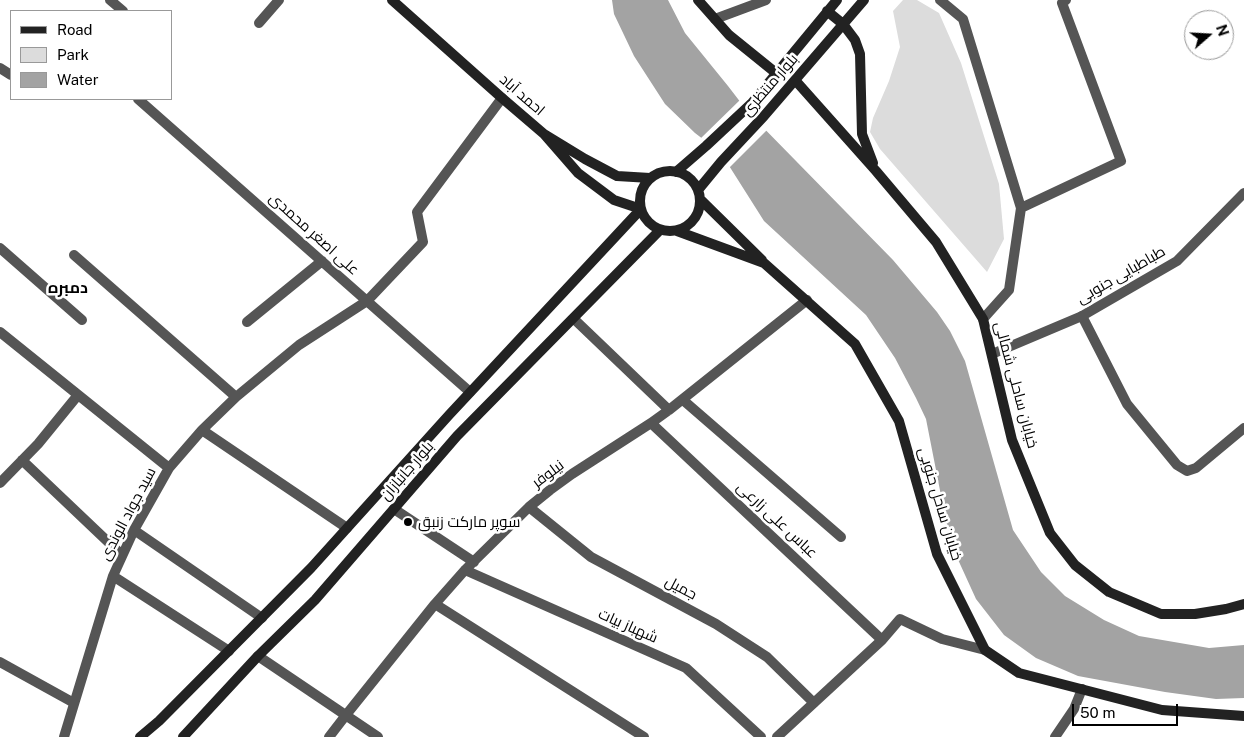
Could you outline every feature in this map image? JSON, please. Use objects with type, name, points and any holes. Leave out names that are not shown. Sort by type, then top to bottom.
[{"type":"main road","name":"احمد آباد","points":[[392,0],[544,134],[617,176],[650,178]]},
{"type":"main road","points":[[698,0],[729,35],[776,73]]},
{"type":"main road","name":"بلوار منتظری","points":[[676,172],[752,103],[837,0]]},
{"type":"main road","name":"بلوار منتظری","points":[[699,195],[721,162],[764,116],[864,0]]},
{"type":"main road","points":[[827,11],[843,24],[855,40],[860,54],[862,134],[876,171]]},
{"type":"main road","name":"خیابان ساحلی شمالی","points":[[795,80],[936,242],[983,319],[1012,440],[1050,533],[1075,565],[1109,592],[1160,614],[1195,614],[1244,604]]},
{"type":"main road","points":[[544,134],[578,172],[592,184],[614,200],[641,209]]},
{"type":"main road","points":[[699,195],[700,208],[697,216],[685,228],[677,231],[669,232],[652,226],[645,218],[641,209],[641,192],[650,178],[658,173],[667,171],[684,174],[690,178],[699,195],[764,263]]},
{"type":"main road","name":"بلوار جانبازان","points":[[140,737],[160,721],[311,568],[470,392],[641,209]]},
{"type":"main road","name":"بلوار جانبازان","points":[[184,737],[258,656],[315,600],[457,436],[660,230]]},
{"type":"main road","name":"خیابان ساحل جنوبی","points":[[677,231],[764,263],[855,344],[899,421],[937,554],[985,650],[1019,673],[1162,710],[1244,716]]},
{"type":"street","points":[[110,0],[122,10]]},
{"type":"street","points":[[259,23],[279,0]]},
{"type":"street","points":[[715,19],[766,0]]},
{"type":"street","points":[[940,0],[962,18],[1021,208],[1009,290],[983,319]]},
{"type":"street","points":[[1021,208],[1121,161],[1062,3],[1066,0]]},
{"type":"street","name":"سید جواد الوندی","points":[[64,737],[113,576],[134,530],[169,468],[202,430],[236,397],[299,345],[367,301],[422,242],[417,212],[502,98]]},
{"type":"street","name":"علی اصغر محمدی","points":[[139,100],[470,392]]},
{"type":"street","name":"طباطبایی جنوبی","points":[[992,354],[1082,316],[1176,261],[1244,192]]},
{"type":"street","points":[[0,248],[82,320]]},
{"type":"street","points":[[74,255],[236,397]]},
{"type":"street","points":[[247,322],[322,261]]},
{"type":"street","name":"نیلوفر","points":[[329,737],[435,604],[465,570],[529,506],[572,474],[683,400],[807,300]]},
{"type":"street","points":[[1082,316],[1128,404],[1177,465],[1187,471],[1196,468],[1244,428]]},
{"type":"street","points":[[574,319],[669,410]]},
{"type":"street","points":[[0,332],[169,468]]},
{"type":"street","points":[[0,483],[38,444],[78,395]]},
{"type":"street","points":[[683,400],[841,537]]},
{"type":"street","name":"عباس علی زارعی","points":[[651,423],[882,640]]},
{"type":"street","points":[[202,430],[347,528]]},
{"type":"street","points":[[22,460],[122,555]]},
{"type":"street","name":"جمیل","points":[[529,506],[591,557],[716,624],[767,657],[814,703]]},
{"type":"street","points":[[394,509],[474,562]]},
{"type":"street","points":[[134,530],[262,618]]},
{"type":"street","name":"شهباز بیات","points":[[465,570],[686,668],[761,737]]},
{"type":"street","points":[[113,576],[229,651]]},
{"type":"street","points":[[435,604],[644,737]]},
{"type":"street","points":[[777,737],[882,640],[900,619],[942,639],[985,650]]},
{"type":"street","points":[[258,656],[378,737]]},
{"type":"street","points":[[0,662],[74,703]]},
{"type":"street","points":[[1055,737],[1074,709],[1082,689]]},
{"type":"green space","points":[[903,0],[917,0],[939,13],[961,63],[999,184],[1004,239],[987,272],[880,149],[870,132],[873,118],[889,81],[900,47],[893,11]]},
{"type":"water","points":[[612,0],[668,0],[685,33],[748,112],[893,260],[937,312],[950,331],[965,361],[1013,530],[1041,572],[1065,596],[1104,620],[1139,636],[1209,648],[1244,645],[1244,698],[1216,699],[1078,676],[1036,658],[1004,635],[976,599],[955,553],[946,521],[926,419],[895,358],[866,315],[764,221],[726,161],[665,104],[634,56],[614,14]]},
{"type":"pier","points":[[741,99],[756,119],[768,129],[728,169],[700,139]]},
{"type":"place","name":"سوپر مارکت زنبق","points":[[408,522]]},
{"type":"district","name":"دمبره","points":[[68,288]]}]
